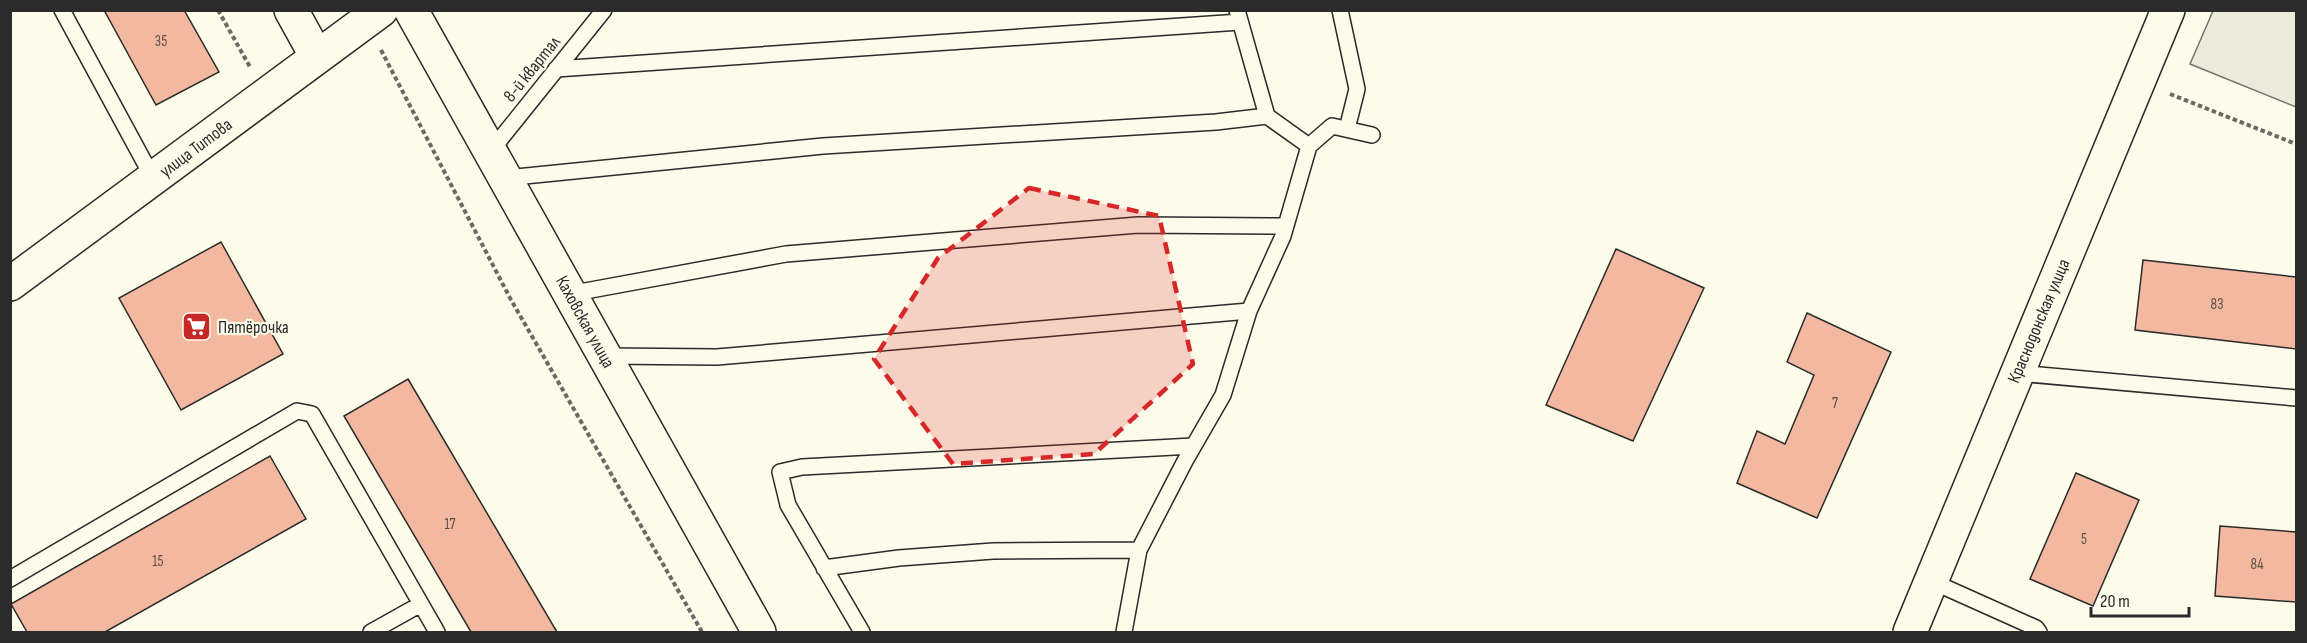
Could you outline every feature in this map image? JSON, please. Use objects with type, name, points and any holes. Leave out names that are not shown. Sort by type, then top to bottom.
[{"type":"street","points":[[291,10],[317,57]]},
{"type":"street","name":"Каховская улица","points":[[411,10],[759,633]]},
{"type":"street","name":"Краснодонская улица","points":[[1910,633],[2168,10]]},
{"type":"street","name":"улица Титова","points":[[10,284],[154,180],[374,15]]},
{"type":"lane","points":[[62,10],[154,180]]},
{"type":"lane","name":"8-й квартал","points":[[497,165],[556,69],[604,10]]},
{"type":"lane","points":[[1340,10],[1357,89],[1347,129]]},
{"type":"lane","points":[[556,69],[1238,16],[1267,116],[1309,147]]},
{"type":"lane","points":[[497,165],[1216,122],[1267,116]]},
{"type":"lane","points":[[1124,633],[1139,550],[1193,446],[1223,395],[1249,311],[1286,226],[1309,147],[1332,126],[1372,135]]},
{"type":"lane","points":[[569,294],[786,254],[1138,225],[1286,226]]},
{"type":"lane","points":[[604,356],[717,357],[1249,311]]},
{"type":"lane","points":[[2017,373],[2296,398]]},
{"type":"lane","points":[[10,579],[297,411],[312,414],[437,633]]},
{"type":"lane","points":[[862,633],[788,505],[780,472],[802,467],[1193,446]]},
{"type":"lane","points":[[824,568],[899,558],[993,551],[1139,550]]},
{"type":"lane","points":[[1931,581],[2036,628],[2039,633]]},
{"type":"lane","points":[[371,633],[421,604]]},
{"type":"path","points":[[374,15],[510,298],[702,633]]},
{"type":"path","points":[[2170,94],[2296,144]]},
{"type":"highlighted area","points":[[1029,188],[1159,216],[1193,364],[1094,454],[953,464],[874,359],[938,258]]},
{"type":"shaded area","points":[[2213,11],[2296,11],[2296,107],[2190,64]]},
{"type":"building","points":[[104,10],[184,10],[219,72],[156,105]]},
{"type":"building","points":[[221,242],[283,354],[181,410],[119,298]]},
{"type":"building","points":[[1616,249],[1704,288],[1633,441],[1546,405]]},
{"type":"building","points":[[2143,260],[2296,277],[2296,349],[2135,330]]},
{"type":"building","points":[[1807,313],[1891,352],[1817,518],[1737,483],[1757,431],[1785,444],[1814,375],[1787,362]]},
{"type":"building","points":[[408,379],[557,632],[471,632],[344,416]]},
{"type":"building","points":[[270,456],[306,519],[105,632],[27,632],[11,604]]},
{"type":"building","points":[[2076,473],[2139,500],[2093,606],[2030,579]]},
{"type":"building","points":[[2220,526],[2296,532],[2296,602],[2215,596]]},
{"type":"place","name":"Пятёрочка","points":[[197,327]]}]
